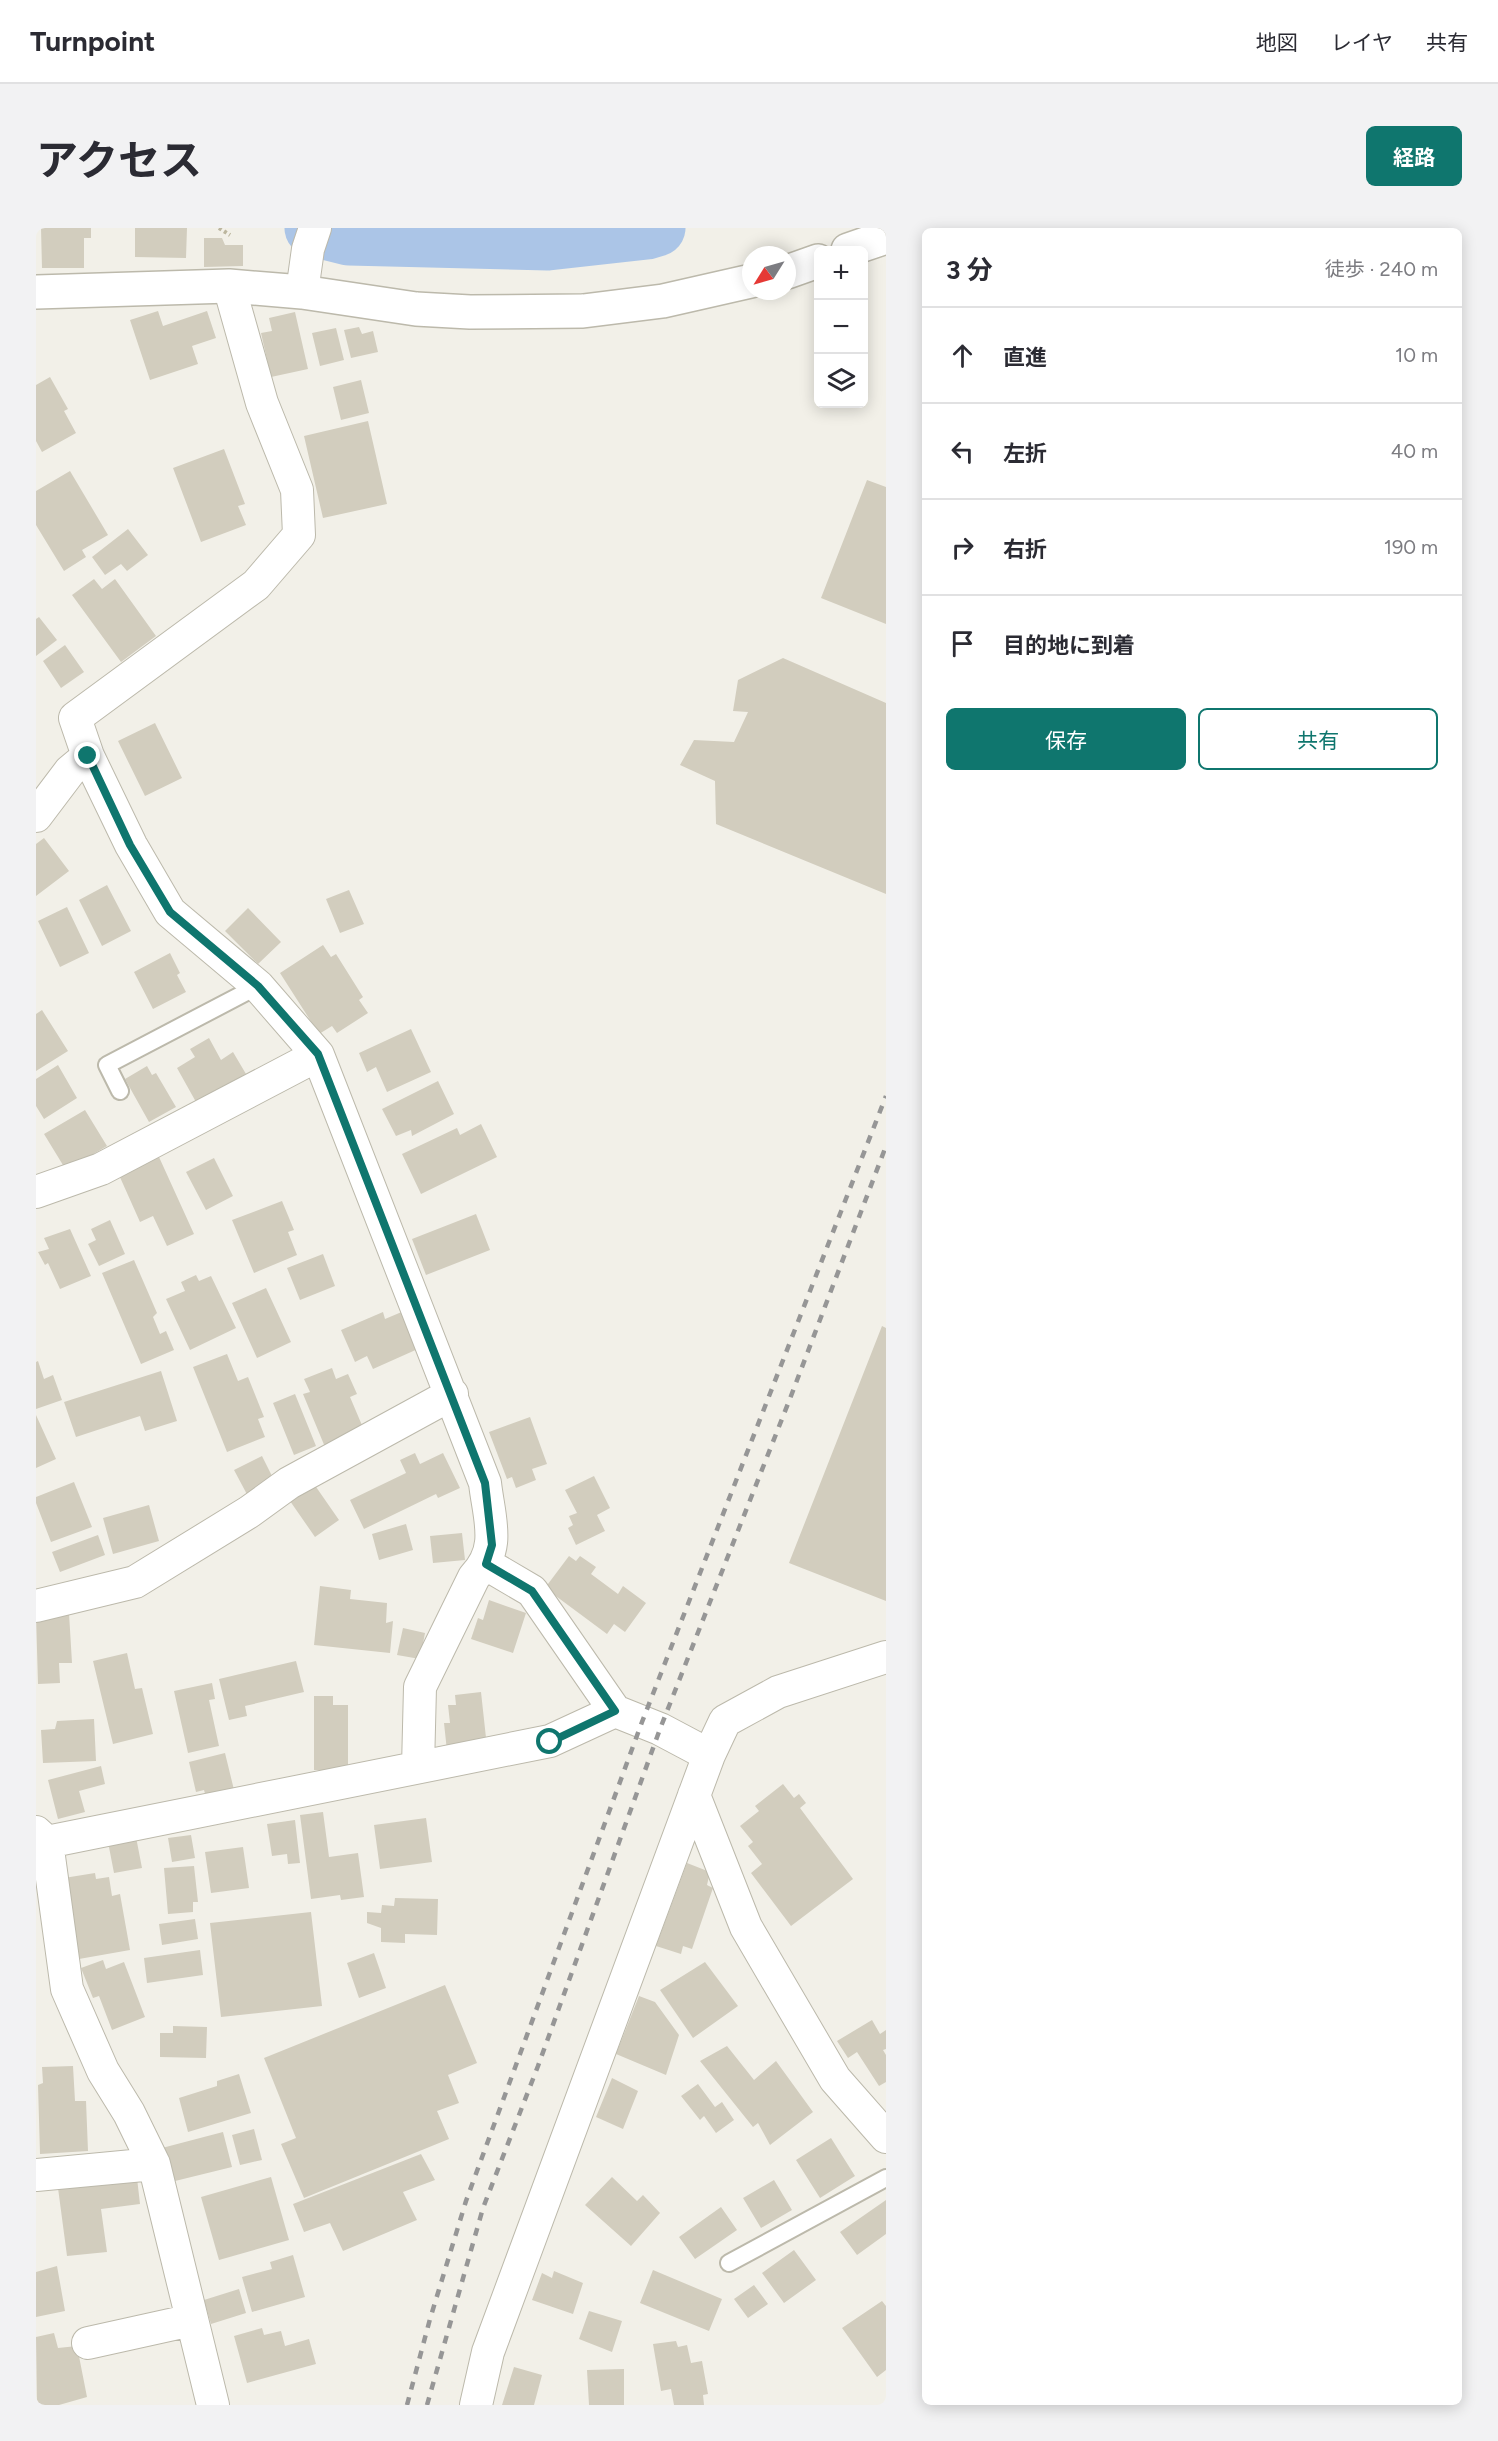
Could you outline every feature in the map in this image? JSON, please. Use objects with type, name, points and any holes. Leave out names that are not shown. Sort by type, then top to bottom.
[{"type":"street","points":[[860,246],[886,237]]},
{"type":"street","points":[[302,292],[311,238]]},
{"type":"street","points":[[796,269],[814,263]]},
{"type":"street","points":[[36,292],[229,286],[302,292],[416,309],[470,312],[583,311],[663,301],[742,283]]},
{"type":"street","points":[[229,286],[262,403],[297,490],[299,535],[256,585],[75,718],[88,756],[130,845],[170,912],[258,986],[318,1054],[485,1483],[492,1545],[486,1564],[474,1577],[420,1687],[418,1767]]},
{"type":"street","points":[[36,816],[70,771],[88,756]]},
{"type":"street","points":[[36,1192],[101,1168],[318,1054]]},
{"type":"street","points":[[36,1606],[135,1582],[249,1512],[289,1483],[452,1394]]},
{"type":"street","points":[[486,1564],[532,1591],[615,1711],[660,1729],[709,1755]]},
{"type":"street","points":[[476,2405],[488,2352],[694,1795],[724,1721],[778,1692],[886,1657]]},
{"type":"street","points":[[213,2405],[154,2164],[129,2113],[103,2071],[67,1989],[41,1837],[550,1742],[615,1711]]},
{"type":"street","points":[[694,1795],[746,1927],[835,2079],[886,2137]]},
{"type":"street","points":[[36,2175],[154,2164]]},
{"type":"street","points":[[88,2343],[192,2320]]},
{"type":"lane","points":[[120,1091],[107,1065],[258,986]]},
{"type":"lane","points":[[729,2263],[886,2178]]},
{"type":"path","points":[[219,228],[230,236]]},
{"type":"building","points":[[41,228],[91,228],[91,238],[84,238],[84,268],[42,268]]},
{"type":"building","points":[[135,228],[187,228],[186,258],[135,257]]},
{"type":"building","points":[[204,238],[222,238],[225,245],[243,245],[243,266],[204,267]]},
{"type":"building","points":[[158,311],[163,326],[207,311],[216,338],[192,346],[198,364],[150,380],[130,320]]},
{"type":"building","points":[[295,312],[308,369],[271,377],[261,333],[272,331],[269,318]]},
{"type":"building","points":[[359,327],[362,334],[373,331],[378,352],[351,358],[344,330]]},
{"type":"building","points":[[336,328],[344,360],[320,366],[312,333]]},
{"type":"building","points":[[50,377],[68,409],[64,411],[76,433],[42,452],[36,441],[36,385]]},
{"type":"building","points":[[361,380],[369,413],[341,420],[333,387]]},
{"type":"building","points":[[368,421],[387,504],[323,518],[304,436]]},
{"type":"building","points":[[224,449],[245,504],[238,506],[246,525],[201,542],[173,468]]},
{"type":"building","points":[[70,471],[108,535],[82,550],[86,557],[64,571],[36,525],[36,491]]},
{"type":"building","points":[[867,480],[886,487],[886,624],[821,598]]},
{"type":"building","points":[[128,529],[148,555],[127,571],[121,564],[105,575],[92,557]]},
{"type":"building","points":[[94,579],[102,589],[115,579],[156,636],[121,662],[72,595]]},
{"type":"building","points":[[39,617],[57,640],[36,656],[36,619]]},
{"type":"building","points":[[65,645],[84,672],[61,688],[43,661]]},
{"type":"building","points":[[783,658],[886,703],[886,894],[716,824],[715,781],[680,765],[694,740],[734,742],[748,712],[733,711],[738,680]]},
{"type":"building","points":[[155,723],[182,778],[145,796],[118,741]]},
{"type":"building","points":[[44,838],[69,871],[36,896],[36,844]]},
{"type":"building","points":[[107,885],[131,931],[102,946],[79,900]]},
{"type":"building","points":[[349,890],[364,924],[340,933],[326,899]]},
{"type":"building","points":[[67,907],[89,953],[60,967],[38,921]]},
{"type":"building","points":[[248,908],[281,942],[258,964],[225,931]]},
{"type":"building","points":[[323,945],[331,957],[336,954],[363,997],[359,1000],[368,1013],[337,1033],[332,1026],[319,1034],[280,973]]},
{"type":"building","points":[[170,953],[180,973],[177,975],[186,992],[153,1009],[134,972]]},
{"type":"building","points":[[42,1010],[68,1051],[36,1071],[36,1014]]},
{"type":"building","points":[[411,1029],[431,1072],[387,1092],[376,1067],[367,1072],[359,1053]]},
{"type":"building","points":[[209,1038],[221,1060],[233,1052],[246,1074],[196,1102],[177,1068],[195,1057],[190,1049]]},
{"type":"building","points":[[58,1065],[77,1098],[44,1119],[36,1106],[36,1079]]},
{"type":"building","points":[[147,1066],[152,1075],[156,1073],[176,1107],[149,1122],[125,1079]]},
{"type":"building","points":[[438,1081],[454,1114],[412,1136],[411,1130],[396,1136],[382,1109]]},
{"type":"building","points":[[85,1110],[107,1146],[66,1170],[44,1134]]},
{"type":"building","points":[[481,1124],[497,1157],[421,1194],[402,1154],[457,1128],[460,1135]]},
{"type":"building","points":[[159,1157],[194,1234],[167,1246],[153,1216],[140,1222],[119,1175]]},
{"type":"building","points":[[214,1158],[233,1196],[206,1210],[186,1172]]},
{"type":"building","points":[[282,1201],[294,1230],[288,1232],[297,1255],[254,1273],[232,1220]]},
{"type":"building","points":[[476,1214],[490,1250],[426,1275],[412,1239]]},
{"type":"building","points":[[110,1220],[125,1254],[99,1266],[88,1244],[96,1240],[91,1229]]},
{"type":"building","points":[[70,1229],[91,1276],[60,1289],[48,1263],[45,1265],[38,1252],[49,1249],[44,1238]]},
{"type":"building","points":[[323,1254],[335,1286],[300,1300],[287,1268]]},
{"type":"building","points":[[134,1260],[157,1313],[153,1317],[160,1334],[166,1331],[174,1350],[141,1364],[102,1273]]},
{"type":"building","points":[[196,1275],[199,1281],[211,1276],[236,1328],[190,1350],[166,1299],[185,1291],[181,1282]]},
{"type":"building","points":[[266,1288],[291,1342],[257,1358],[232,1303]]},
{"type":"building","points":[[404,1311],[420,1348],[373,1369],[367,1356],[355,1362],[341,1330],[383,1312],[385,1319]]},
{"type":"building","points":[[882,1326],[886,1328],[886,1601],[789,1563]]},
{"type":"building","points":[[227,1354],[238,1381],[248,1377],[264,1417],[258,1419],[265,1437],[227,1452],[193,1367]]},
{"type":"building","points":[[38,1361],[44,1379],[53,1375],[62,1400],[36,1409],[36,1362]]},
{"type":"building","points":[[332,1368],[336,1379],[348,1374],[357,1394],[350,1397],[364,1430],[325,1447],[303,1394],[310,1392],[304,1379]]},
{"type":"building","points":[[161,1371],[177,1421],[145,1431],[140,1416],[76,1437],[64,1402]]},
{"type":"building","points":[[295,1394],[316,1446],[294,1455],[273,1403]]},
{"type":"building","points":[[36,1415],[56,1459],[36,1468]]},
{"type":"building","points":[[530,1417],[547,1464],[532,1469],[536,1480],[516,1488],[512,1477],[507,1479],[489,1432]]},
{"type":"building","points":[[415,1453],[420,1464],[443,1453],[460,1488],[438,1498],[436,1494],[364,1529],[350,1500],[406,1473],[400,1460]]},
{"type":"building","points":[[262,1456],[275,1482],[250,1500],[234,1470]]},
{"type":"building","points":[[594,1476],[610,1508],[597,1515],[605,1531],[576,1545],[568,1528],[573,1525],[569,1516],[577,1513],[565,1490]]},
{"type":"building","points":[[74,1482],[92,1527],[51,1542],[36,1503],[36,1497]]},
{"type":"building","points":[[314,1484],[339,1520],[315,1537],[290,1501]]},
{"type":"building","points":[[149,1505],[159,1541],[113,1554],[103,1518]]},
{"type":"building","points":[[406,1524],[413,1550],[379,1560],[372,1534]]},
{"type":"building","points":[[462,1533],[465,1560],[433,1563],[430,1536]]},
{"type":"building","points":[[98,1535],[105,1555],[60,1572],[52,1552]]},
{"type":"building","points":[[569,1556],[576,1561],[580,1556],[596,1567],[591,1574],[618,1594],[623,1586],[646,1603],[625,1632],[614,1624],[607,1634],[545,1588]]},
{"type":"building","points":[[320,1586],[351,1590],[350,1599],[387,1603],[386,1623],[393,1621],[390,1653],[314,1645]]},
{"type":"building","points":[[489,1600],[526,1613],[513,1653],[471,1639],[478,1618],[483,1620]]},
{"type":"building","points":[[69,1613],[72,1663],[59,1663],[60,1683],[38,1684],[36,1615]]},
{"type":"building","points":[[403,1628],[425,1633],[420,1659],[397,1655]]},
{"type":"building","points":[[127,1653],[135,1689],[142,1688],[153,1734],[113,1744],[93,1661]]},
{"type":"building","points":[[296,1661],[304,1692],[245,1706],[247,1716],[229,1720],[219,1679]]},
{"type":"building","points":[[212,1683],[215,1699],[209,1700],[219,1746],[188,1753],[174,1691]]},
{"type":"building","points":[[481,1692],[487,1747],[447,1751],[444,1723],[450,1723],[448,1705],[456,1705],[455,1695]]},
{"type":"building","points":[[314,1696],[333,1696],[333,1705],[348,1705],[348,1770],[314,1770]]},
{"type":"building","points":[[94,1719],[96,1761],[43,1763],[41,1730],[55,1729],[57,1721]]},
{"type":"building","points":[[225,1753],[235,1794],[207,1801],[204,1790],[196,1792],[189,1762]]},
{"type":"building","points":[[101,1766],[105,1784],[79,1791],[85,1812],[58,1819],[48,1780]]},
{"type":"building","points":[[783,1784],[794,1798],[799,1794],[806,1803],[800,1808],[853,1879],[791,1926],[751,1873],[762,1864],[748,1846],[753,1842],[740,1826],[759,1811],[755,1806]]},
{"type":"building","points":[[323,1812],[329,1857],[358,1853],[364,1897],[341,1900],[340,1895],[311,1899],[300,1815]]},
{"type":"building","points":[[426,1818],[432,1862],[380,1869],[374,1825]]},
{"type":"building","points":[[295,1820],[300,1863],[288,1864],[287,1854],[272,1856],[267,1824]]},
{"type":"building","points":[[191,1835],[195,1858],[172,1862],[168,1838]]},
{"type":"building","points":[[136,1837],[142,1868],[114,1873],[108,1842]]},
{"type":"building","points":[[243,1847],[249,1888],[211,1893],[205,1852]]},
{"type":"building","points":[[687,1863],[710,1872],[707,1885],[713,1888],[692,1949],[683,1946],[681,1954],[656,1946]]},
{"type":"building","points":[[194,1866],[198,1902],[193,1902],[193,1912],[168,1914],[164,1868]]},
{"type":"building","points":[[95,1873],[96,1879],[109,1877],[112,1896],[120,1894],[130,1950],[79,1959],[64,1878]]},
{"type":"building","points":[[395,1898],[438,1899],[437,1935],[405,1934],[405,1943],[381,1942],[381,1928],[367,1923],[367,1912],[381,1913],[382,1905],[394,1906]]},
{"type":"building","points":[[311,1912],[322,2006],[221,2017],[210,1923]]},
{"type":"building","points":[[195,1919],[198,1939],[162,1945],[159,1924]]},
{"type":"building","points":[[200,1950],[203,1975],[147,1983],[144,1958]]},
{"type":"building","points":[[374,1953],[386,1988],[359,1998],[347,1963]]},
{"type":"building","points":[[103,1960],[106,1969],[124,1962],[145,2017],[112,2030],[99,1996],[93,1998],[81,1968]]},
{"type":"building","points":[[705,1962],[738,2006],[693,2038],[660,1990]]},
{"type":"building","points":[[445,1985],[477,2063],[448,2075],[459,2103],[437,2111],[449,2139],[304,2198],[281,2144],[296,2138],[264,2058]]},
{"type":"building","points":[[639,1996],[655,2002],[679,2035],[666,2075],[616,2054]]},
{"type":"building","points":[[872,2020],[880,2034],[886,2030],[886,2049],[883,2050],[886,2055],[886,2082],[879,2086],[857,2052],[848,2058],[837,2041]]},
{"type":"building","points":[[173,2026],[207,2027],[206,2058],[160,2057],[160,2033],[173,2033]]},
{"type":"building","points":[[727,2046],[754,2080],[776,2061],[813,2112],[770,2145],[758,2123],[753,2127],[700,2061]]},
{"type":"building","points":[[73,2066],[75,2101],[86,2101],[88,2151],[40,2154],[38,2085],[43,2083],[42,2067]]},
{"type":"building","points":[[239,2074],[251,2113],[188,2132],[179,2098],[217,2086],[217,2081]]},
{"type":"building","points":[[612,2078],[638,2091],[623,2129],[596,2117]]},
{"type":"building","points":[[698,2084],[715,2107],[722,2102],[734,2120],[716,2133],[704,2116],[700,2120],[681,2096]]},
{"type":"building","points":[[254,2129],[262,2160],[240,2165],[232,2135]]},
{"type":"building","points":[[223,2132],[232,2167],[171,2182],[162,2148]]},
{"type":"building","points":[[831,2138],[855,2176],[820,2198],[796,2160]]},
{"type":"building","points":[[421,2154],[435,2180],[403,2192],[417,2220],[343,2251],[330,2223],[304,2232],[293,2204]]},
{"type":"building","points":[[271,2177],[289,2240],[219,2260],[201,2197]]},
{"type":"building","points":[[612,2177],[637,2201],[643,2195],[660,2213],[631,2246],[585,2205]]},
{"type":"building","points":[[137,2178],[140,2204],[101,2209],[107,2252],[67,2256],[58,2188]]},
{"type":"building","points":[[774,2180],[792,2210],[761,2228],[743,2198]]},
{"type":"building","points":[[886,2200],[886,2234],[857,2255],[840,2232]]},
{"type":"building","points":[[721,2207],[737,2230],[695,2259],[679,2237]]},
{"type":"building","points":[[794,2250],[816,2280],[784,2303],[762,2273]]},
{"type":"building","points":[[293,2255],[305,2297],[252,2312],[242,2277],[272,2269],[270,2262]]},
{"type":"building","points":[[57,2266],[65,2311],[36,2317],[36,2272]]},
{"type":"building","points":[[653,2270],[722,2299],[709,2331],[640,2303]]},
{"type":"building","points":[[554,2271],[583,2283],[573,2314],[532,2300],[542,2273],[552,2278]]},
{"type":"building","points":[[754,2285],[768,2304],[748,2318],[734,2299]]},
{"type":"building","points":[[239,2289],[246,2313],[211,2324],[204,2300]]},
{"type":"building","points":[[882,2301],[886,2306],[886,2370],[877,2377],[842,2328]]},
{"type":"building","points":[[589,2311],[622,2321],[612,2352],[579,2339]]},
{"type":"building","points":[[262,2328],[264,2335],[281,2331],[285,2346],[309,2339],[316,2364],[247,2383],[234,2336]]},
{"type":"building","points":[[54,2333],[58,2348],[77,2346],[87,2397],[59,2405],[37,2405],[36,2337]]},
{"type":"building","points":[[676,2341],[678,2347],[687,2345],[691,2363],[702,2361],[708,2394],[703,2395],[704,2405],[674,2405],[671,2389],[661,2391],[653,2344]]},
{"type":"building","points":[[514,2367],[542,2375],[534,2405],[502,2405]]},
{"type":"building","points":[[624,2369],[624,2405],[589,2405],[587,2370]]},
{"type":"waterway","points":[[313,228],[349,237],[548,242],[657,228]]},
{"type":"railway","points":[[407,2405],[466,2201],[642,1722],[886,1096]]},
{"type":"railway","points":[[427,2405],[483,2208],[538,2066],[660,1729],[886,1146]]},
{"type":"route","points":[[88,756],[130,845],[170,912],[258,986],[318,1054],[485,1483],[492,1545],[486,1564],[532,1591],[615,1711],[550,1742]]}]
